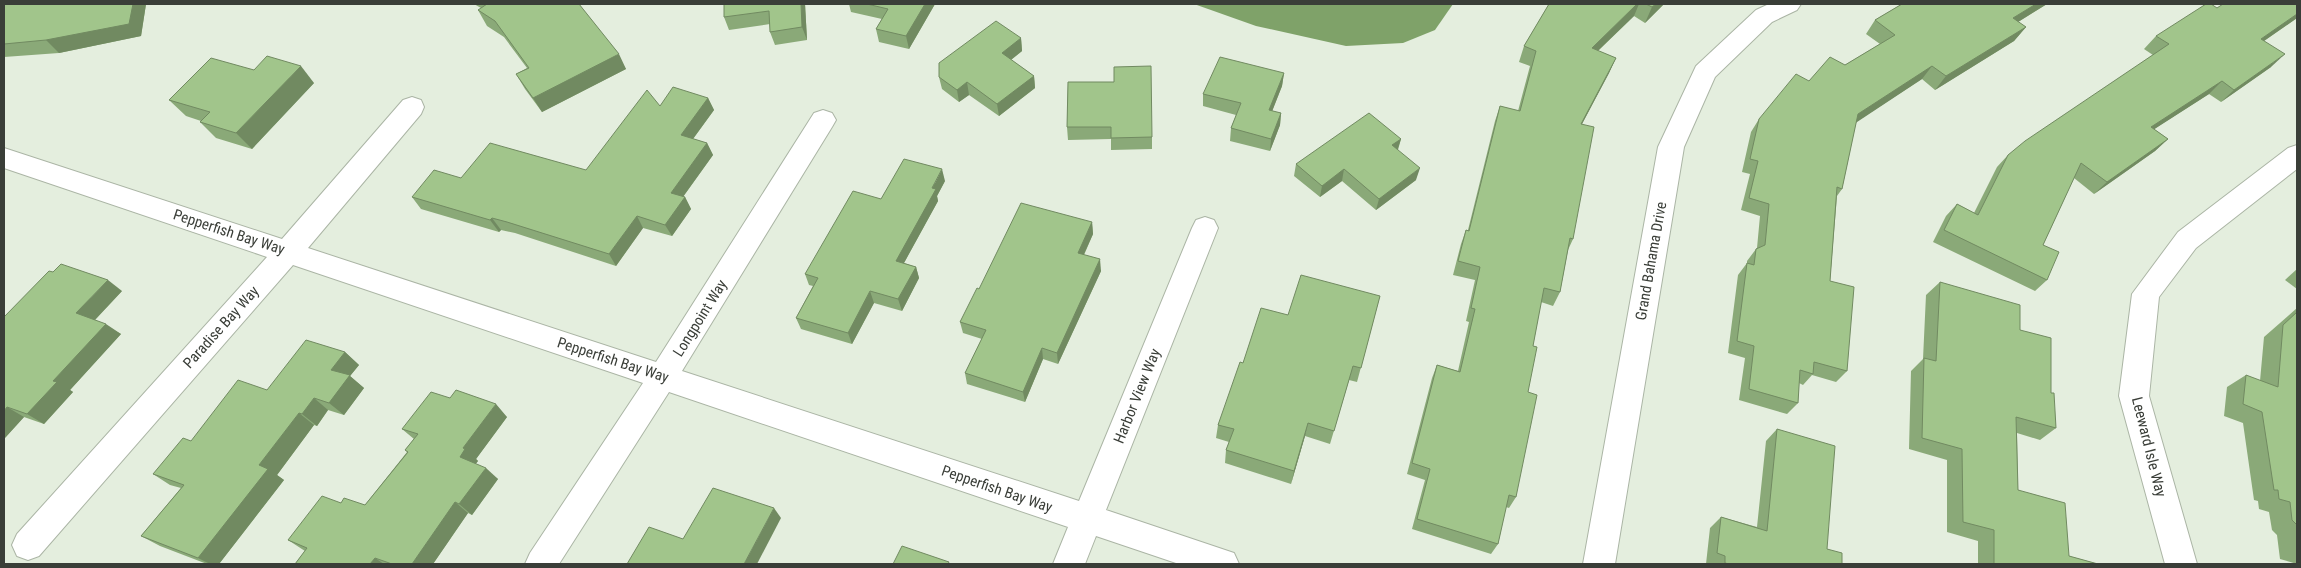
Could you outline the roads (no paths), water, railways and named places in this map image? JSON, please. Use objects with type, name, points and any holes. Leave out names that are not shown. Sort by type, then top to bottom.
[{"type":"street","name":"Grand Bahama Drive","points":[[1599,564],[1671,147],[1705,72],[1764,16],[1789,4]]},
{"type":"street","name":"Paradise Bay Way","points":[[28,545],[288,252],[412,107]]},
{"type":"street","name":"Longpoint Way","points":[[541,564],[663,377],[823,120]]},
{"type":"street","name":"Leeward Isle Way","points":[[2180,564],[2134,396],[2146,294],[2187,240],[2297,155]]},
{"type":"street","name":"Pepperfish Bay Way","points":[[4,158],[1222,564]]},
{"type":"street","name":"Harbor View Way","points":[[1069,564],[1205,228]]}]
